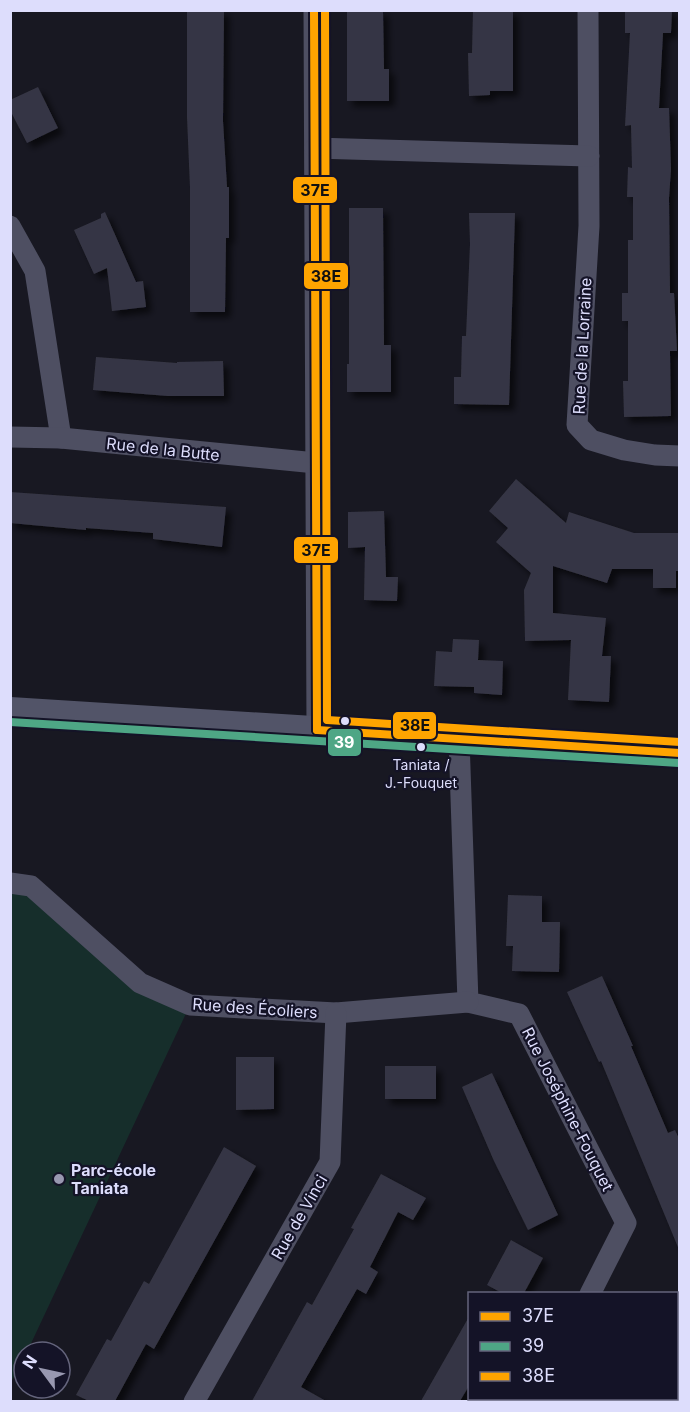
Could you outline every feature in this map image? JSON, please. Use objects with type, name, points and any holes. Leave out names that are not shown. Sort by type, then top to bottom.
[{"type":"main road","points":[[10,711],[680,753]]},
{"type":"street","points":[[314,10],[317,730]]},
{"type":"street","name":"Rue de la Lorraine","points":[[588,10],[589,226],[577,425],[591,440],[645,454],[680,456]]},
{"type":"street","points":[[315,148],[589,156]]},
{"type":"street","points":[[10,226],[34,271],[61,438]]},
{"type":"street","name":"Rue de la Butte","points":[[10,437],[61,438],[316,463]]},
{"type":"street","points":[[459,739],[468,1002]]},
{"type":"street","name":"Rue des Écoliers","points":[[10,883],[31,886],[140,983],[190,1005],[336,1013],[468,1002]]},
{"type":"street","name":"Rue Joséphine-Fouquet","points":[[468,1002],[519,1014],[626,1223],[591,1292]]},
{"type":"street","name":"Rue de Vinci","points":[[194,1401],[330,1162],[336,1013]]},
{"type":"green space","name":"Parc-école Taniata","points":[[11,883],[140,983],[190,1005],[33,1340],[12,1340],[11,1382]]},
{"type":"building","points":[[187,10],[224,10],[223,121],[227,187],[229,187],[225,312],[190,312]]},
{"type":"building","points":[[347,10],[383,10],[384,69],[389,69],[389,101],[347,101]]},
{"type":"building","points":[[473,10],[513,10],[513,91],[490,91],[490,95],[469,96],[468,53],[472,53]]},
{"type":"building","points":[[625,10],[672,10],[671,33],[663,33],[659,108],[669,108],[670,293],[674,293],[677,351],[670,351],[671,416],[624,417],[623,381],[628,381],[628,321],[622,321],[622,293],[628,293],[628,240],[633,240],[633,197],[627,197],[628,167],[632,168],[631,125],[625,126],[630,33],[625,33]]},
{"type":"building","points":[[38,87],[58,128],[27,143],[10,110],[10,100]]},
{"type":"building","points":[[349,208],[383,208],[384,345],[391,345],[391,392],[347,392]]},
{"type":"building","points":[[105,212],[136,282],[143,281],[146,307],[112,311],[107,268],[94,274],[74,230],[101,218],[101,214]]},
{"type":"building","points":[[469,213],[515,213],[509,405],[454,404],[454,377],[461,377],[462,336],[466,336]]},
{"type":"building","points":[[96,357],[177,363],[223,361],[224,396],[168,396],[93,390]]},
{"type":"building","points":[[516,479],[566,523],[569,512],[634,533],[680,533],[680,571],[676,571],[676,588],[653,588],[653,569],[612,569],[607,583],[553,566],[553,613],[606,618],[602,656],[611,656],[609,702],[568,700],[571,640],[525,641],[524,590],[531,573],[496,542],[508,528],[489,511]]},
{"type":"building","points":[[10,492],[226,507],[222,547],[153,539],[153,533],[10,523]]},
{"type":"building","points":[[384,511],[386,577],[398,577],[397,601],[364,600],[365,547],[348,548],[348,512]]},
{"type":"building","points":[[453,639],[479,640],[478,660],[503,661],[502,695],[474,693],[474,687],[434,686],[436,651],[452,652]]},
{"type":"building","points":[[508,895],[542,896],[542,922],[560,922],[559,972],[512,971],[513,946],[506,946]]},
{"type":"building","points":[[602,976],[668,1133],[675,1130],[680,1141],[680,1252],[601,1061],[599,1062],[567,992]]},
{"type":"building","points":[[236,1057],[274,1057],[274,1109],[236,1110]]},
{"type":"building","points":[[385,1066],[436,1066],[436,1099],[385,1099]]},
{"type":"building","points":[[492,1073],[558,1215],[528,1230],[494,1161],[462,1087]]},
{"type":"building","points":[[224,1147],[256,1166],[154,1349],[146,1344],[115,1401],[89,1401],[76,1395],[107,1339],[111,1341],[144,1281],[149,1284]]},
{"type":"building","points":[[381,1174],[426,1198],[413,1220],[398,1212],[370,1267],[378,1272],[366,1294],[357,1289],[301,1387],[326,1401],[252,1401],[307,1302],[312,1305]]},
{"type":"building","points":[[511,1240],[543,1258],[525,1292],[500,1292],[487,1285]]},
{"type":"building","points":[[468,1319],[468,1387],[460,1401],[421,1401]]},
{"type":"transit line","name":"37E","points":[[314,10],[317,730]]},
{"type":"transit line","name":"38E","points":[[325,10],[327,720],[680,742]]},
{"type":"transit line","name":"39","points":[[10,722],[679,763]]},
{"type":"transit line","name":"37E","points":[[317,730],[680,753]]},
{"type":"place","name":"Taniata / J.-Fouquet","points":[[421,747]]},
{"type":"place","name":"Parc-école Taniata","points":[[59,1179]]}]
